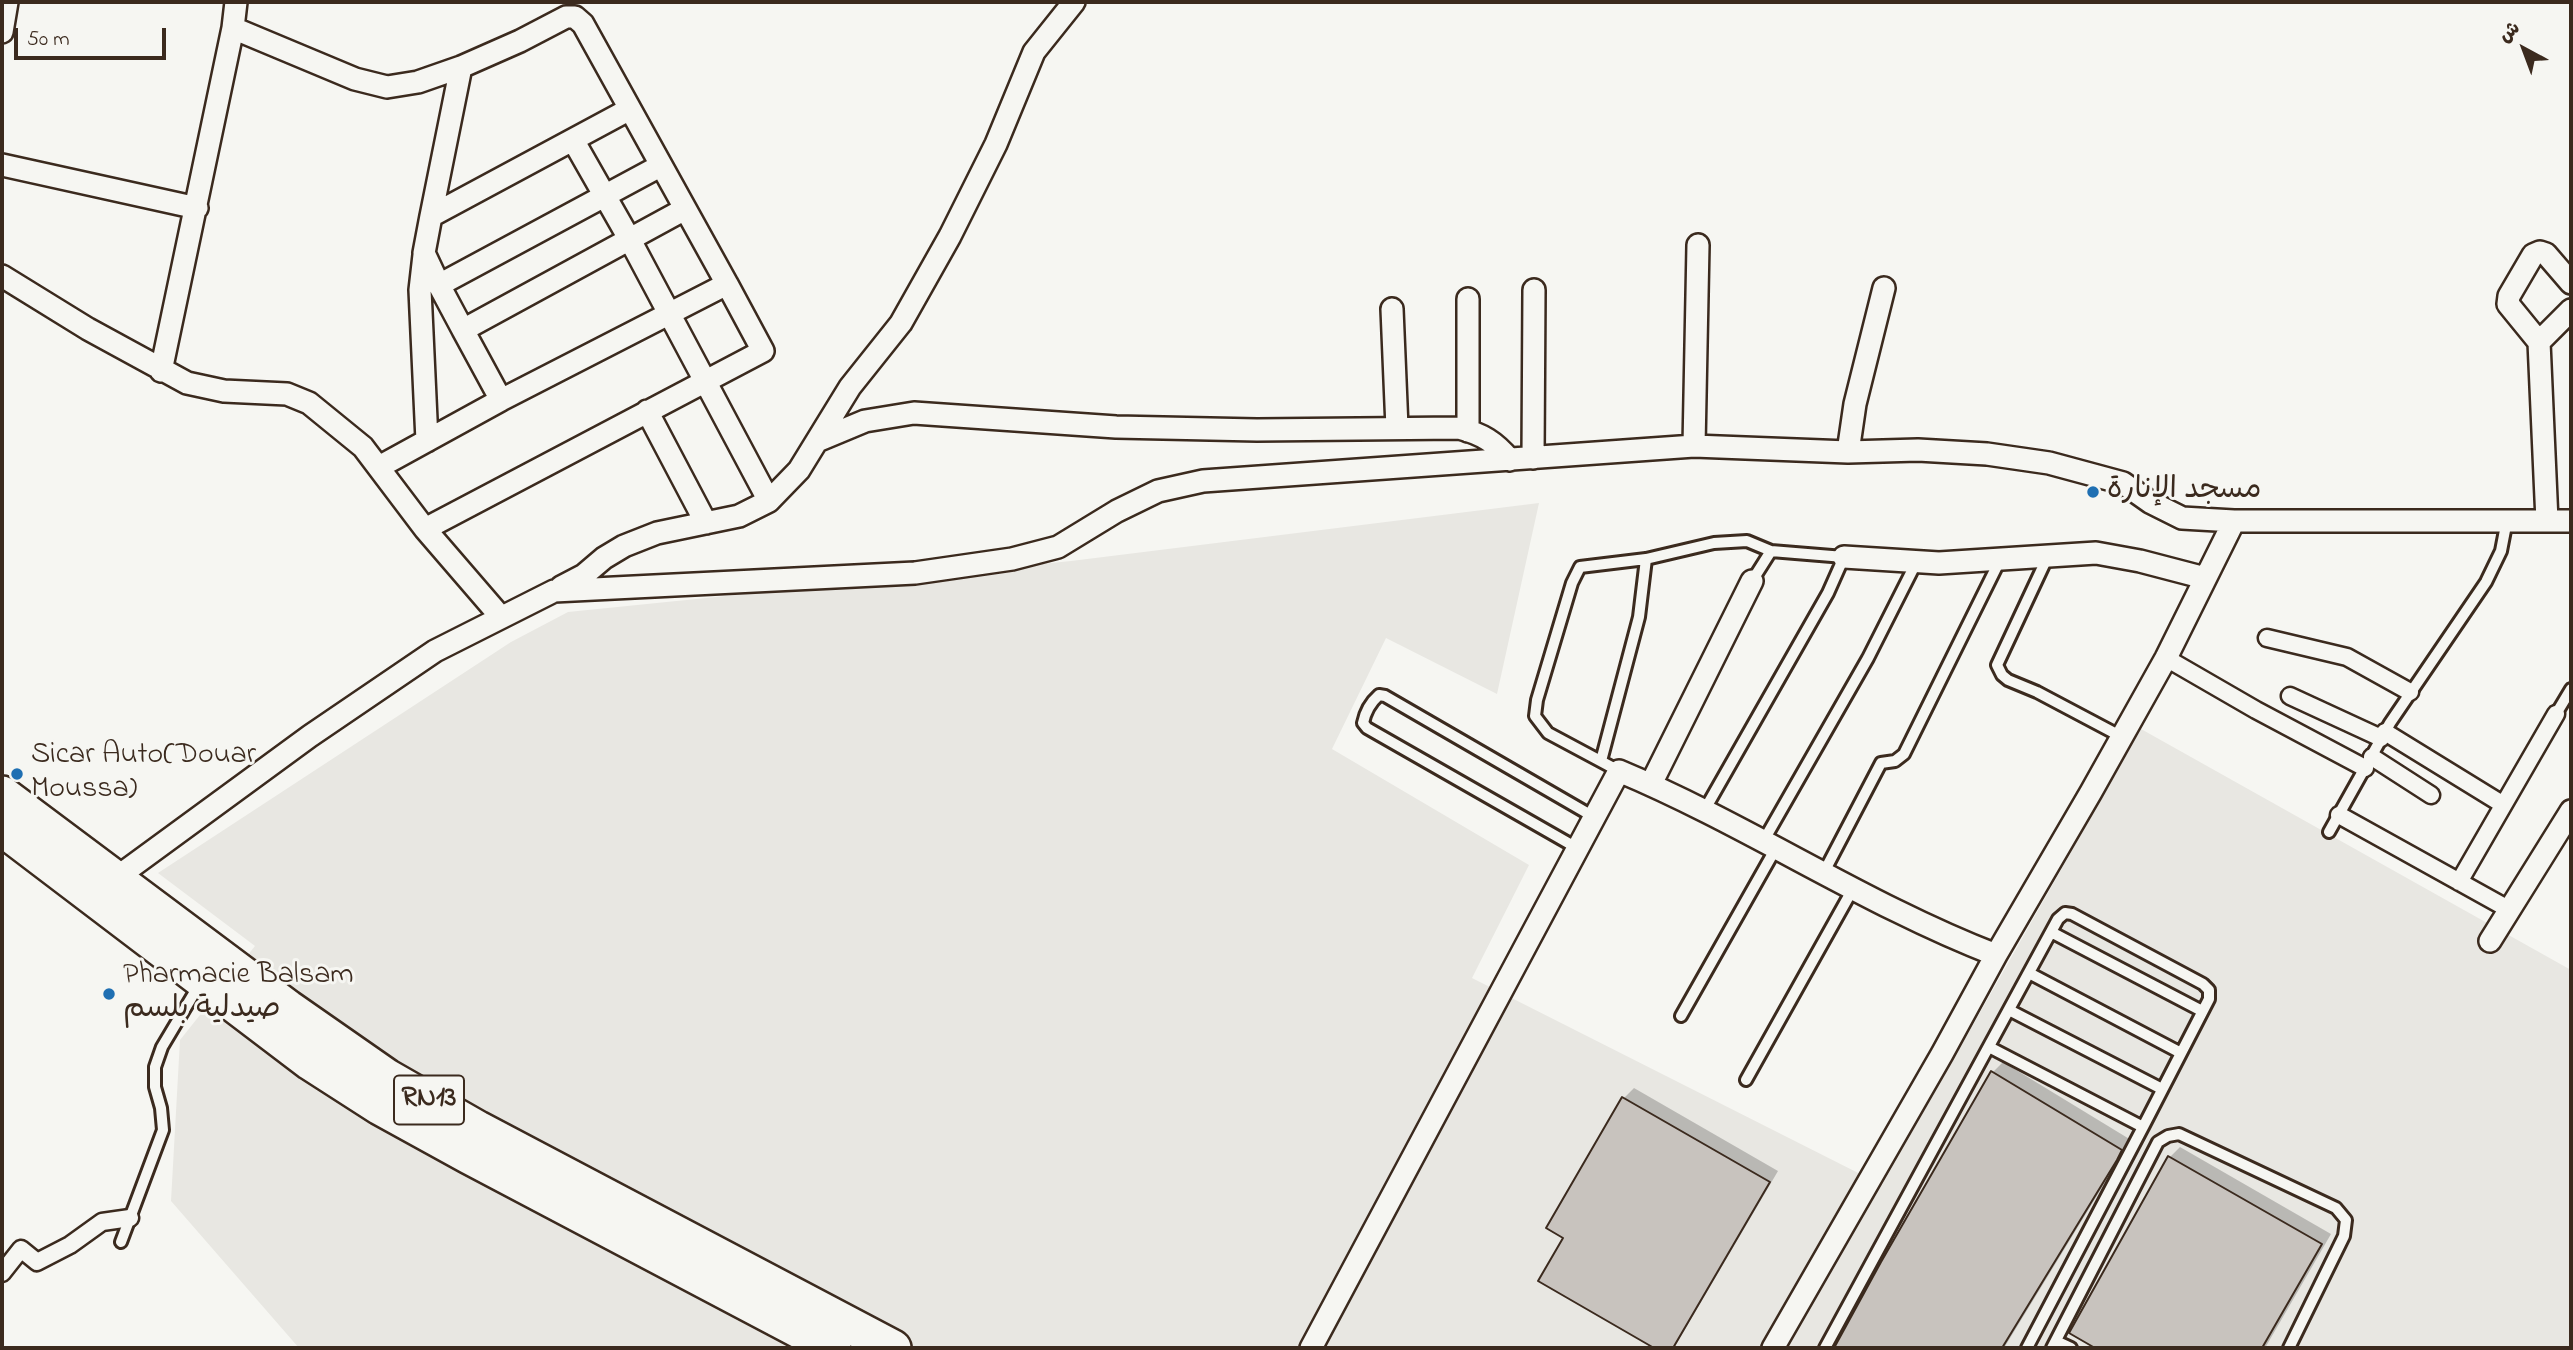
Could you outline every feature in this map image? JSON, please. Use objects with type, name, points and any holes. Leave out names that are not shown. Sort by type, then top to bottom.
[{"type":"main road","name":"RN13","points":[[2,794],[298,1016],[387,1076],[478,1129],[893,1348]]},
{"type":"main road","name":"RN13","points":[[2,828],[310,1062],[380,1107],[832,1348]]},
{"type":"street","points":[[2,32],[7,2]]},
{"type":"street","points":[[161,370],[197,208],[236,2]]},
{"type":"street","points":[[116,878],[300,743],[435,651],[584,575],[624,546],[657,533],[739,516],[769,501],[799,470],[850,387],[901,323],[950,236],[984,167],[1034,52],[1074,2]]},
{"type":"street","points":[[233,28],[355,79],[387,87],[418,82],[461,67],[566,17],[575,17],[583,24],[763,351],[425,529]]},
{"type":"street","points":[[427,441],[420,290],[424,253],[461,67]]},
{"type":"street","points":[[431,216],[630,109]]},
{"type":"street","points":[[573,140],[630,240],[769,501]]},
{"type":"street","points":[[2,165],[197,208]]},
{"type":"street","points":[[439,285],[660,166]]},
{"type":"street","points":[[463,330],[685,209]]},
{"type":"street","points":[[1694,446],[1698,245]]},
{"type":"street","points":[[2547,520],[2539,341],[2508,304],[2509,296],[2533,255],[2540,252],[2546,254],[2571,283]]},
{"type":"street","points":[[424,253],[501,400]]},
{"type":"street","points":[[2,276],[88,329],[187,383],[224,391],[287,394],[309,403],[362,447],[425,529],[499,617]]},
{"type":"street","points":[[379,467],[501,400],[727,284]]},
{"type":"street","points":[[1848,452],[1855,404],[1884,288]]},
{"type":"street","points":[[1533,458],[1534,290]]},
{"type":"street","points":[[1468,299],[1468,431]]},
{"type":"street","points":[[1392,309],[1397,428]]},
{"type":"street","points":[[2539,341],[2571,310]]},
{"type":"street","points":[[647,411],[706,523]]},
{"type":"street","points":[[817,441],[865,421],[914,413],[1116,427],[1257,430],[1459,428],[1486,437],[1510,460]]},
{"type":"street","points":[[554,590],[915,573],[1012,559],[1058,547],[1117,511],[1158,491],[1203,481],[1694,446],[1848,452],[1932,451],[1987,454],[2049,463],[2123,483],[2150,502],[2182,518],[2234,522],[2571,521]]},
{"type":"street","points":[[1773,1348],[2122,737],[2166,658],[2234,522]]},
{"type":"street","points":[[1844,557],[1940,563],[2096,553],[2205,578]]},
{"type":"street","points":[[1651,785],[1752,581]]},
{"type":"street","points":[[2267,638],[2347,657],[2410,692]]},
{"type":"street","points":[[2166,658],[2431,795]]},
{"type":"street","points":[[2290,696],[2383,735],[2502,804]]},
{"type":"street","points":[[2459,882],[2556,714]]},
{"type":"street","points":[[1311,1348],[1594,817],[1610,766],[1939,931],[1996,955]]},
{"type":"street","points":[[2490,941],[2571,811]]},
{"type":"street","points":[[2339,815],[2510,910]]},
{"type":"street","points":[[2,1273],[21,1250],[37,1262],[70,1245],[102,1222],[130,1218]]},
{"type":"lane","points":[[2329,832],[2410,692],[2486,582],[2501,551],[2507,520]]},
{"type":"lane","points":[[1646,559],[1639,617],[1610,766],[1548,733],[1535,716],[1537,700],[1575,574],[1580,568],[1646,559],[1714,543],[1747,541],[1771,551],[1844,557],[1828,593],[1704,811]]},
{"type":"lane","points":[[1752,581],[1771,551]]},
{"type":"lane","points":[[2048,555],[1997,665],[2008,680],[2037,692],[2122,737]]},
{"type":"lane","points":[[1824,873],[1881,763],[1895,761],[1904,754],[2001,558]]},
{"type":"lane","points":[[1681,1016],[1917,561]]},
{"type":"lane","points":[[2556,714],[2571,690]]},
{"type":"lane","points":[[1577,848],[1367,728],[1363,723],[1364,717],[1375,699],[1379,695],[1385,696],[1594,817]]},
{"type":"lane","points":[[1746,1080],[1854,887]]},
{"type":"lane","points":[[1825,1348],[2058,919],[2064,914],[2072,914],[2203,984],[2209,990],[2209,999],[2027,1348]]},
{"type":"lane","points":[[2051,932],[2202,1011]]},
{"type":"lane","points":[[2029,973],[2181,1053]]},
{"type":"lane","points":[[121,1242],[163,1130],[155,1087],[155,1068],[162,1047],[202,979]]},
{"type":"lane","points":[[2009,1010],[2162,1089]]},
{"type":"lane","points":[[1989,1047],[2143,1127]]},
{"type":"lane","points":[[2071,1348],[2054,1344],[2158,1142],[2179,1134],[2336,1208],[2346,1220],[2344,1236],[2289,1348]]},
{"type":"shaded area","points":[[1539,503],[1497,694],[1386,638],[1332,749],[1529,865],[1472,978],[1882,1185],[2141,729],[2571,970],[2571,1348],[299,1348],[171,1201],[180,1040],[255,946],[158,873],[511,642],[568,612],[1071,561]]},
{"type":"building","points":[[1991,1071],[2122,1150],[2117,1160],[2002,1348],[1834,1348],[1881,1262]]},
{"type":"building","points":[[1622,1097],[1770,1182],[1673,1348],[1654,1348],[1538,1281],[1563,1238],[1546,1228]]},
{"type":"building","points":[[2168,1156],[2322,1244],[2262,1348],[2095,1348],[2069,1333]]},
{"type":"place","name":"مسجد الإنارة","points":[[2093,492]]},
{"type":"place","name":"Sicar Auto(Douar Moussa)","points":[[17,774]]},
{"type":"place","name":"Pharmacie Balsam صيدلية بلسم","points":[[109,994]]}]
